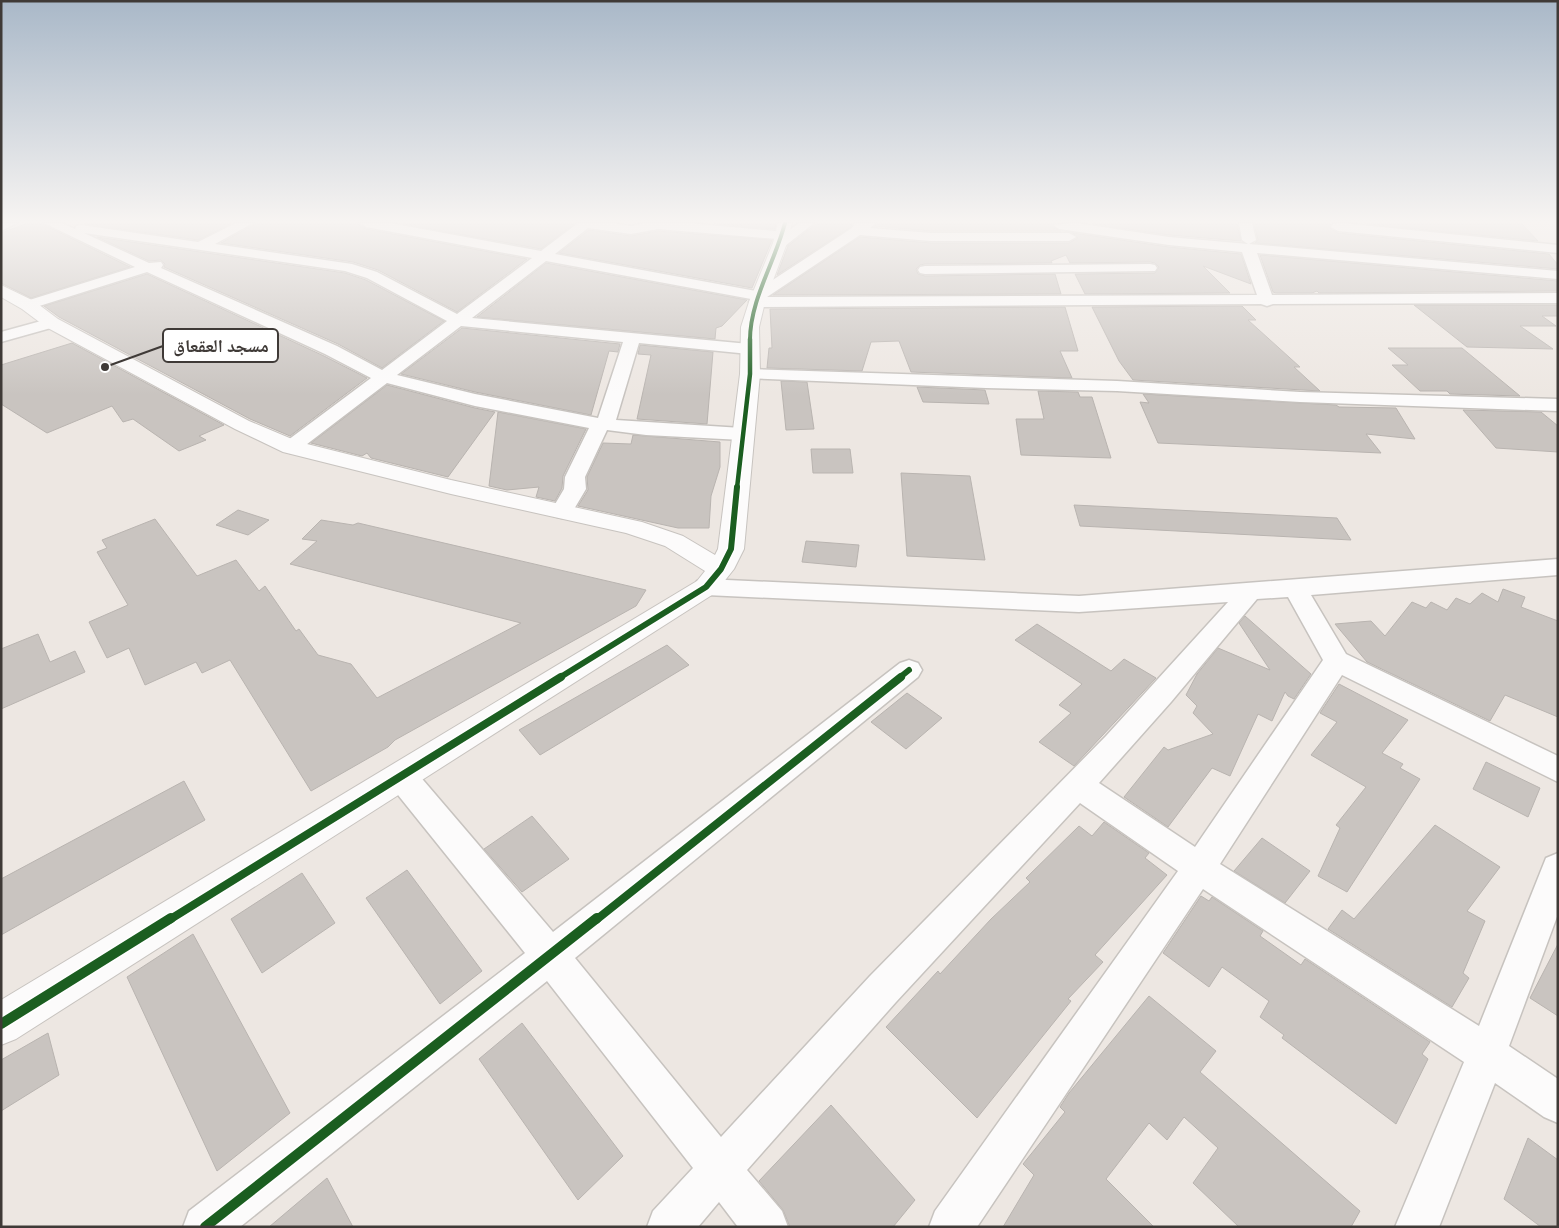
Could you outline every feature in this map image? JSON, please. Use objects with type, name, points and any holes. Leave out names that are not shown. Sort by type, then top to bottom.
[{"type":"street","points":[[28,305],[109,280]]},
{"type":"street","points":[[176,280],[331,350],[383,377],[475,400],[603,424],[742,434]]},
{"type":"street","points":[[379,280],[458,321],[632,338],[750,362],[843,376],[986,383],[1117,386],[1300,397],[1558,405]]},
{"type":"street","points":[[291,447],[512,280]]},
{"type":"street","points":[[665,280],[758,299],[1267,301],[1558,298]]},
{"type":"street","points":[[1,1024],[401,776],[713,578],[732,549],[750,362],[750,327],[758,299],[767,280]]},
{"type":"street","points":[[758,299],[785,280]]},
{"type":"street","points":[[1099,280],[1113,301]]},
{"type":"street","points":[[1260,280],[1267,301]]},
{"type":"street","points":[[1399,286],[1410,299]]},
{"type":"street","points":[[1,290],[28,305],[52,323],[242,425],[291,447],[654,534],[674,541],[713,578],[1079,604],[1558,567]]},
{"type":"street","points":[[1,336],[52,323]]},
{"type":"street","points":[[562,511],[575,490],[575,477],[588,447],[603,424],[632,338]]},
{"type":"street","points":[[1295,588],[1337,661],[1558,770]]},
{"type":"street","points":[[669,1227],[881,992],[1078,785],[1219,631],[1250,592]]},
{"type":"street","points":[[951,1227],[1199,868],[1337,661]]},
{"type":"street","points":[[205,1227],[550,956],[909,670]]},
{"type":"street","points":[[401,776],[550,956],[766,1227]]},
{"type":"street","points":[[1078,785],[1199,868],[1487,1054],[1558,1103]]},
{"type":"street","points":[[1417,1227],[1487,1054],[1558,868]]},
{"type":"building","points":[[1,280],[88,280],[31,298],[1,283]]},
{"type":"building","points":[[127,280],[161,280],[367,378],[290,436],[250,419],[59,317],[44,306]]},
{"type":"building","points":[[194,280],[367,280],[444,321],[382,368],[338,344]]},
{"type":"building","points":[[397,280],[499,280],[457,312]]},
{"type":"building","points":[[524,280],[640,280],[747,300],[722,326],[716,328],[715,339],[477,317]]},
{"type":"building","points":[[710,280],[755,280],[752,288]]},
{"type":"building","points":[[795,280],[1057,280],[1061,294],[773,295]]},
{"type":"building","points":[[1078,280],[1217,280],[1230,293],[1085,294]]},
{"type":"building","points":[[1241,280],[1250,280],[1251,284]]},
{"type":"building","points":[[1269,280],[1558,281],[1558,291],[1273,292]]},
{"type":"building","points":[[1414,305],[1558,305],[1558,316],[1542,316],[1556,326],[1520,326],[1553,349],[1467,347]]},
{"type":"building","points":[[1242,306],[1256,320],[1248,320],[1300,367],[1294,367],[1320,391],[1133,380],[1119,361],[1092,307]]},
{"type":"building","points":[[1065,307],[1078,351],[1060,351],[1072,378],[911,372],[899,341],[871,342],[862,371],[767,368],[769,348],[772,348],[770,309]]},
{"type":"building","points":[[462,328],[620,344],[618,352],[609,351],[591,415],[475,392],[401,374]]},
{"type":"building","points":[[72,343],[224,425],[199,436],[206,440],[179,451],[133,419],[123,422],[112,406],[47,433],[1,404],[1,365]]},
{"type":"building","points":[[640,345],[713,352],[707,424],[637,419],[651,355],[638,354]]},
{"type":"building","points":[[1388,348],[1462,348],[1520,396],[1420,391],[1392,365],[1408,365]]},
{"type":"building","points":[[781,381],[807,382],[814,429],[786,430]]},
{"type":"building","points":[[387,385],[495,412],[448,477],[371,458],[367,453],[362,456],[311,443]]},
{"type":"building","points":[[917,387],[985,390],[989,404],[923,402]]},
{"type":"building","points":[[1038,391],[1078,392],[1080,397],[1092,397],[1111,458],[1021,455],[1016,419],[1044,419]]},
{"type":"building","points":[[1143,394],[1336,405],[1339,407],[1396,408],[1415,439],[1366,434],[1381,453],[1158,443],[1140,402],[1149,403]]},
{"type":"building","points":[[1463,410],[1541,412],[1558,426],[1558,452],[1496,448]]},
{"type":"building","points":[[498,412],[586,429],[563,476],[562,488],[555,501],[536,497],[539,487],[507,490],[489,486]]},
{"type":"building","points":[[633,435],[720,442],[720,467],[711,496],[709,528],[678,528],[578,506],[588,490],[587,477],[603,443],[631,444]]},
{"type":"building","points":[[811,449],[850,449],[853,473],[813,473]]},
{"type":"building","points":[[901,473],[970,476],[985,560],[907,556]]},
{"type":"building","points":[[1074,505],[1337,518],[1351,540],[1080,526]]},
{"type":"building","points":[[238,510],[269,520],[248,535],[216,525]]},
{"type":"building","points":[[155,519],[197,576],[236,560],[259,591],[265,586],[296,631],[299,629],[318,655],[351,664],[377,698],[521,623],[290,564],[317,541],[302,539],[321,520],[353,525],[358,523],[646,590],[636,606],[395,740],[388,747],[311,791],[230,660],[202,673],[196,662],[145,685],[129,648],[107,658],[89,622],[128,605],[97,552],[107,548],[102,540]]},
{"type":"building","points":[[806,541],[859,545],[856,567],[802,562]]},
{"type":"building","points":[[1503,589],[1525,597],[1521,607],[1558,621],[1558,717],[1505,695],[1490,721],[1367,662],[1335,624],[1371,621],[1385,636],[1412,602],[1426,608],[1431,602],[1447,610],[1456,598],[1470,604],[1482,593],[1498,602]]},
{"type":"building","points":[[1245,616],[1311,674],[1294,699],[1285,692],[1272,721],[1258,714],[1230,776],[1212,768],[1168,827],[1124,797],[1164,747],[1168,750],[1213,734],[1193,713],[1197,706],[1186,695],[1197,674],[1218,648],[1270,670],[1239,623]]},
{"type":"building","points":[[1037,624],[1111,671],[1124,659],[1156,678],[1074,766],[1039,742],[1071,713],[1059,705],[1082,684],[1015,640]]},
{"type":"building","points":[[38,634],[50,662],[75,651],[85,672],[1,709],[1,649]]},
{"type":"building","points":[[667,645],[689,665],[540,755],[519,730]]},
{"type":"building","points":[[1339,684],[1408,720],[1382,753],[1403,764],[1400,768],[1420,779],[1347,892],[1318,876],[1340,828],[1336,825],[1366,787],[1311,755],[1337,722],[1320,713]]},
{"type":"building","points":[[907,693],[942,718],[906,749],[871,722]]},
{"type":"building","points":[[1486,762],[1540,788],[1528,817],[1473,789]]},
{"type":"building","points":[[184,781],[205,820],[1,935],[1,879]]},
{"type":"building","points":[[532,816],[569,859],[522,892],[484,849]]},
{"type":"building","points":[[1104,822],[1149,853],[1145,858],[1167,875],[1095,955],[1103,962],[1068,999],[1071,1001],[977,1118],[886,1027],[938,971],[940,974],[991,919],[1030,882],[1026,878],[1079,826],[1092,836]]},
{"type":"building","points":[[1435,825],[1500,867],[1467,911],[1485,921],[1463,973],[1469,978],[1452,1007],[1328,929],[1342,910],[1354,919]]},
{"type":"building","points":[[1262,838],[1310,871],[1285,903],[1234,871]]},
{"type":"building","points":[[407,870],[482,971],[440,1004],[366,898]]},
{"type":"building","points":[[302,873],[335,923],[262,973],[231,919]]},
{"type":"building","points":[[1201,896],[1209,901],[1212,897],[1263,931],[1260,936],[1301,965],[1305,959],[1430,1042],[1422,1054],[1428,1059],[1396,1124],[1282,1038],[1284,1035],[1260,1017],[1269,1001],[1222,967],[1209,987],[1163,953]]},
{"type":"building","points":[[193,934],[290,1113],[217,1171],[127,977]]},
{"type":"building","points":[[1558,944],[1558,1016],[1530,998]]},
{"type":"building","points":[[1149,996],[1216,1051],[1200,1072],[1360,1211],[1351,1227],[1239,1227],[1193,1183],[1218,1148],[1184,1117],[1167,1140],[1149,1123],[1106,1179],[1154,1227],[1003,1227],[1034,1175],[1023,1164],[1065,1112],[1060,1107],[1069,1093]]},
{"type":"building","points":[[522,1023],[623,1156],[578,1200],[479,1059]]},
{"type":"building","points":[[48,1033],[59,1075],[1,1111],[1,1060]]},
{"type":"building","points":[[831,1105],[915,1200],[893,1227],[790,1227],[783,1210],[759,1181]]},
{"type":"building","points":[[1528,1138],[1558,1160],[1558,1227],[1541,1227],[1504,1199]]},
{"type":"building","points":[[327,1178],[353,1227],[269,1227]]},
{"type":"cycle path","points":[[1,1024],[706,587],[721,569],[731,549],[750,374],[750,327],[765,280]]},
{"type":"cycle path","points":[[205,1227],[550,956],[909,670]]},
{"type":"place","name":"مسجد العقعاق","points":[[105,367]]}]
